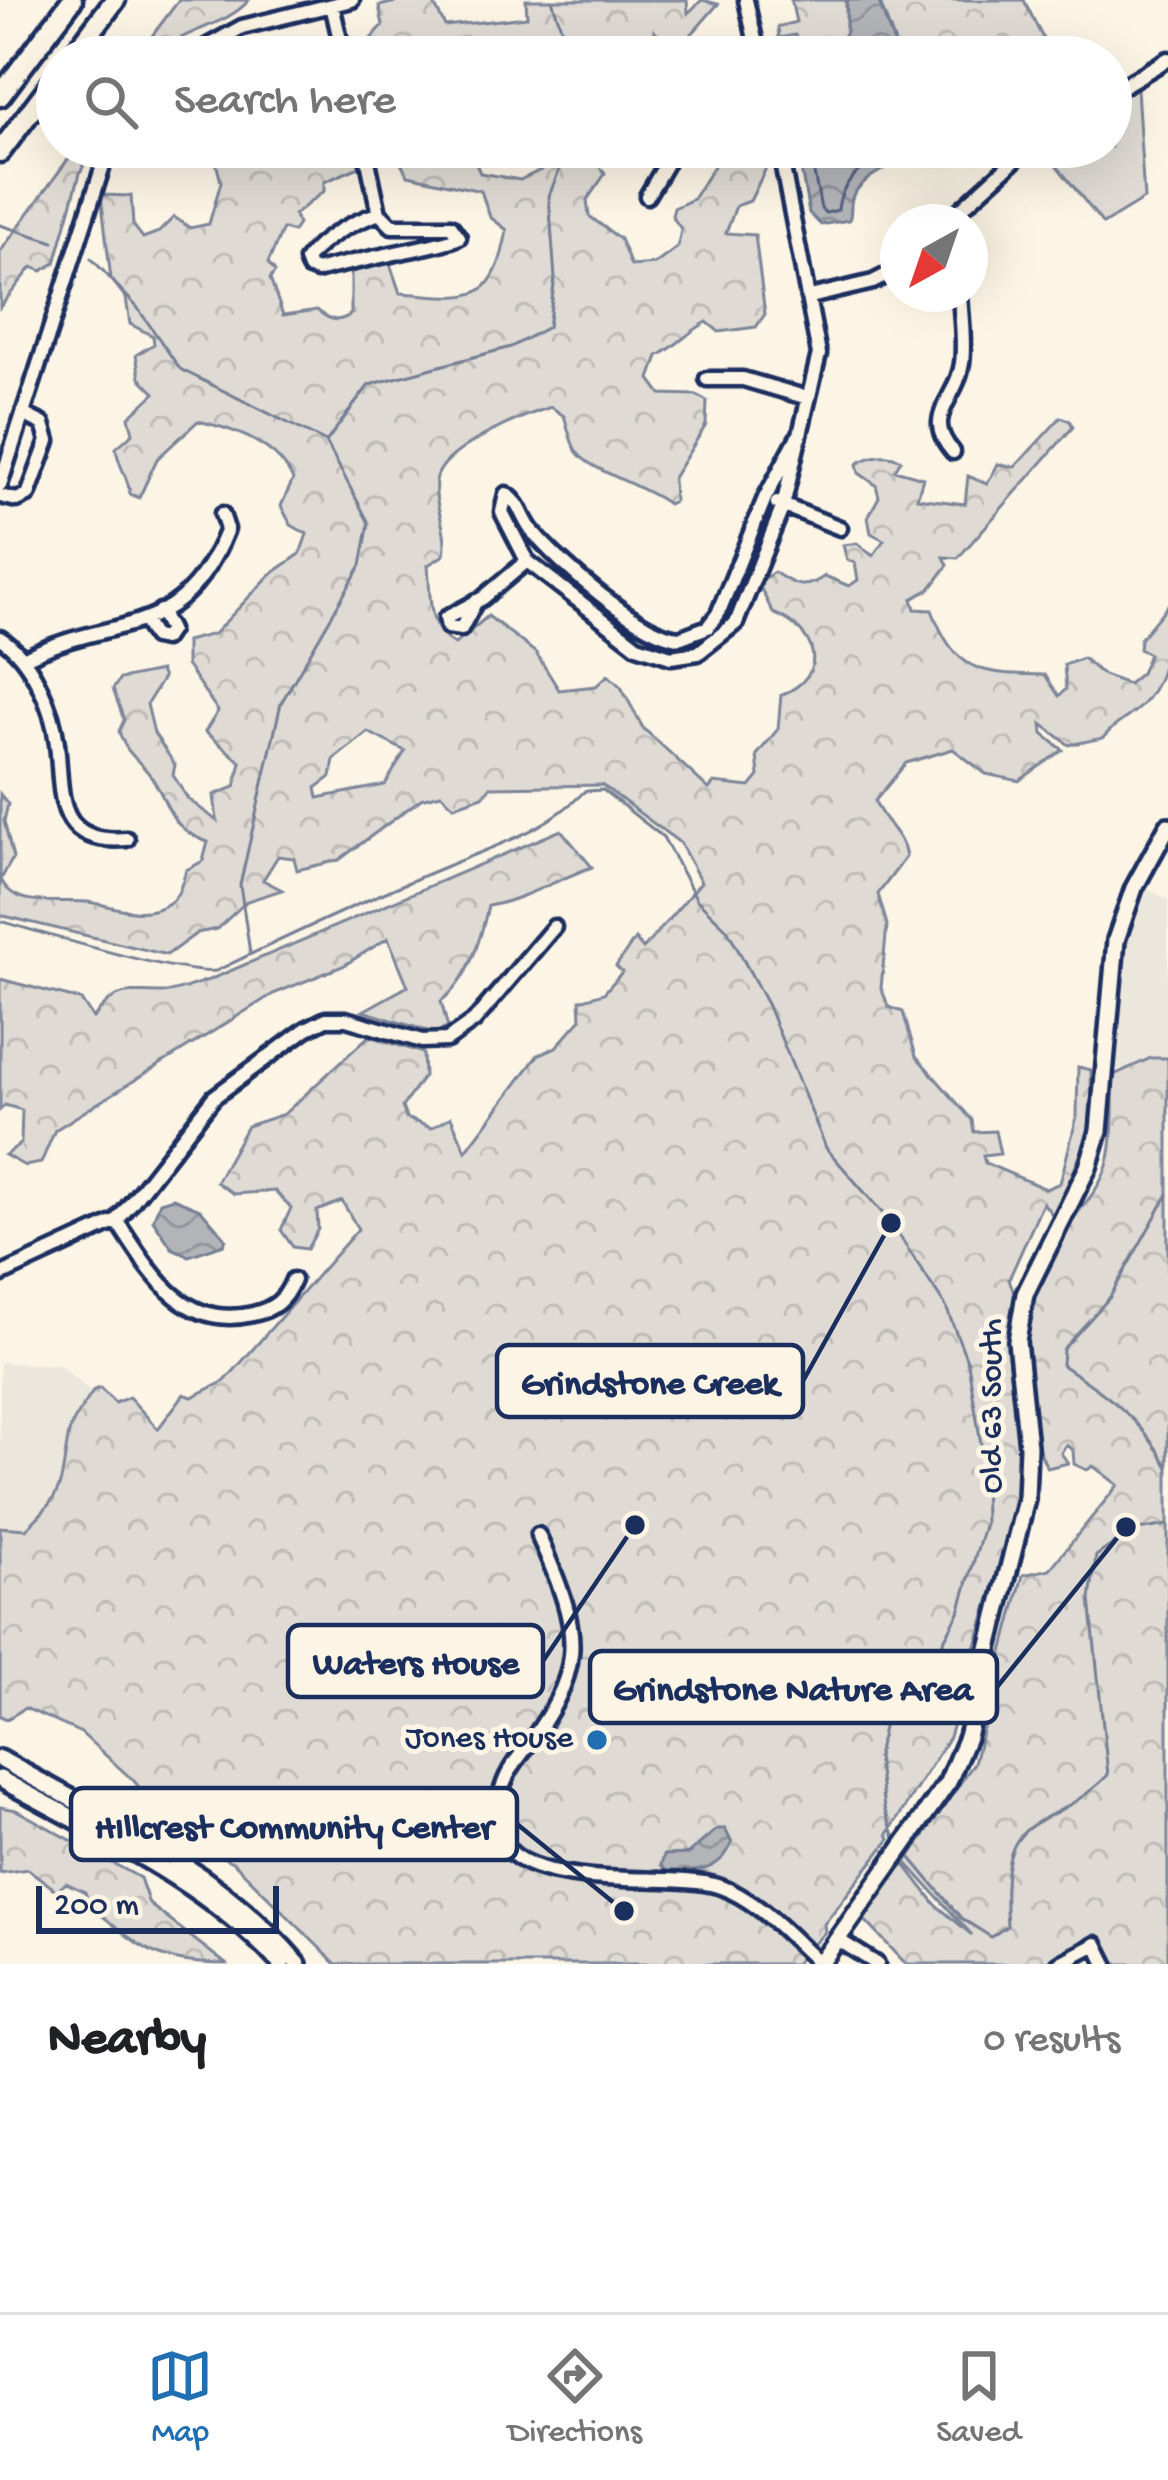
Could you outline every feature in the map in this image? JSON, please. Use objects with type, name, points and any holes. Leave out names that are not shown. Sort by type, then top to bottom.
[{"type":"highway","points":[[45,36],[72,0]]},
{"type":"highway","points":[[88,36],[115,0]]},
{"type":"highway","points":[[0,96],[36,48]]},
{"type":"highway","points":[[0,152],[36,104]]},
{"type":"main road","name":"Old 63 South","points":[[820,1964],[922,1822],[959,1759],[1023,1520],[1028,1446],[1017,1341],[1025,1294],[1088,1167],[1099,1131],[1116,940],[1134,888],[1168,826]]},
{"type":"main road","points":[[0,1759],[177,1861],[257,1922],[298,1964]]},
{"type":"main road","points":[[0,1779],[158,1867],[224,1913],[280,1964]]},
{"type":"street","points":[[226,36],[242,27],[352,0]]},
{"type":"street","points":[[746,0],[752,36]]},
{"type":"street","points":[[332,5],[339,36]]},
{"type":"street","points":[[1132,80],[1168,59]]},
{"type":"street","points":[[0,485],[102,168]]},
{"type":"street","points":[[370,168],[380,213],[392,226],[451,226],[459,237],[447,245],[384,252],[317,271],[309,268],[306,260],[313,250],[342,229],[380,213]]},
{"type":"street","points":[[647,196],[664,168]]},
{"type":"street","points":[[782,168],[819,353],[783,506],[736,623],[698,653],[671,657],[637,646],[533,563],[502,512],[506,494],[517,501],[528,527],[551,548],[650,630],[679,638],[708,626],[718,614],[765,498],[797,438]]},
{"type":"street","points":[[967,204],[1006,168]]},
{"type":"street","points":[[810,297],[880,278]]},
{"type":"street","points":[[952,452],[940,434],[938,417],[963,359],[961,312]]},
{"type":"street","points":[[707,379],[743,379],[808,398]]},
{"type":"street","points":[[0,496],[17,500],[28,495],[48,441],[43,424],[23,414]]},
{"type":"street","points":[[765,498],[839,528]]},
{"type":"street","points":[[23,658],[160,611],[209,568],[227,529],[222,514]]},
{"type":"street","points":[[476,601],[551,548]]},
{"type":"street","points":[[144,620],[154,637],[164,639],[170,631],[160,611]]},
{"type":"street","points":[[0,638],[23,658],[52,724],[64,810],[95,838],[127,839]]},
{"type":"street","points":[[0,1275],[117,1221],[214,1097],[305,1029],[326,1019],[346,1018],[422,1041],[447,1040],[474,1022],[554,927]]},
{"type":"street","points":[[117,1221],[161,1287],[204,1313],[229,1318],[263,1311],[286,1298],[293,1280]]},
{"type":"street","points":[[538,1535],[563,1590],[574,1650],[553,1711],[505,1779],[497,1810],[501,1838],[518,1857],[573,1878],[662,1877],[725,1888],[820,1964]]},
{"type":"street","points":[[837,1939],[878,1964]]},
{"type":"street","points":[[1058,1964],[1096,1944],[1106,1964]]},
{"type":"shaded area","points":[[1148,889],[1168,900],[1168,1071],[1114,1069],[1123,940],[1138,898]]},
{"type":"shaded area","points":[[0,1362],[60,1365],[129,1425],[0,1578]]},
{"type":"green space","points":[[179,0],[249,0],[228,17],[187,36],[152,36]]},
{"type":"green space","points":[[432,0],[445,26],[527,17],[526,0],[687,0],[688,13],[702,0],[718,4],[690,36],[655,32],[656,36],[373,36],[383,25],[379,6]]},
{"type":"green space","points":[[791,0],[846,0],[843,36],[779,36],[778,27],[796,22]]},
{"type":"green space","points":[[879,0],[1024,0],[1042,36],[892,36]]},
{"type":"green space","points":[[1137,88],[1144,199],[1103,224],[1059,168],[1132,168],[1132,91]]},
{"type":"green space","points":[[62,168],[82,168],[55,263],[42,271],[32,267],[0,307],[0,252]]},
{"type":"green space","points":[[217,168],[357,168],[324,182],[324,191],[294,215],[298,224],[293,232],[283,229],[268,263],[275,272],[270,279],[283,315],[317,310],[338,320],[351,314],[351,267],[389,261],[400,293],[444,296],[474,293],[494,274],[507,230],[490,217],[481,191],[408,175],[404,168],[478,168],[480,173],[520,180],[542,168],[601,168],[605,174],[587,200],[589,216],[620,239],[631,266],[655,264],[678,247],[681,229],[672,216],[674,208],[693,199],[713,168],[766,168],[750,201],[736,206],[726,233],[755,235],[765,314],[756,327],[719,332],[707,322],[658,356],[650,379],[661,394],[696,395],[707,401],[706,425],[673,478],[674,501],[668,504],[583,459],[564,416],[551,407],[484,435],[441,469],[436,490],[444,555],[428,565],[432,611],[446,638],[455,644],[488,616],[536,653],[559,690],[596,686],[608,675],[621,687],[643,728],[709,789],[714,783],[750,787],[759,776],[757,755],[778,729],[781,695],[797,686],[812,665],[808,641],[773,613],[761,589],[762,580],[774,572],[800,585],[825,576],[849,586],[858,580],[855,563],[847,560],[843,545],[857,543],[873,556],[884,540],[871,533],[868,517],[879,497],[876,485],[859,473],[857,464],[868,459],[901,460],[895,470],[923,478],[917,498],[965,504],[968,476],[987,484],[998,464],[1015,467],[1061,417],[1070,421],[1073,427],[958,558],[944,557],[948,565],[930,589],[912,599],[915,609],[932,610],[951,647],[974,666],[1045,675],[1059,696],[1066,689],[1064,665],[1083,658],[1103,675],[1128,684],[1141,673],[1149,654],[1139,649],[1140,639],[1168,605],[1167,647],[1156,685],[1140,707],[1103,738],[1069,745],[1042,724],[1043,734],[1063,750],[1019,781],[986,774],[953,749],[906,763],[875,801],[906,857],[878,894],[887,925],[881,988],[889,1007],[903,1012],[916,1056],[972,1120],[974,1132],[995,1131],[1000,1154],[983,1156],[985,1163],[1046,1189],[1060,1183],[1077,1116],[1078,1067],[1091,1070],[1092,1126],[1058,1210],[1052,1214],[1043,1203],[1009,1279],[1015,1295],[1007,1347],[1020,1463],[1016,1510],[949,1737],[888,1834],[890,1839],[824,1924],[825,1932],[795,1964],[336,1964],[234,1863],[172,1831],[135,1782],[81,1733],[25,1708],[7,1719],[0,1716],[0,1527],[26,1529],[49,1504],[60,1486],[71,1428],[94,1390],[100,1388],[115,1403],[129,1397],[158,1429],[184,1394],[192,1397],[225,1381],[358,1229],[342,1201],[317,1211],[318,1229],[307,1249],[293,1247],[281,1230],[291,1208],[275,1191],[234,1194],[216,1182],[247,1126],[284,1114],[369,1036],[423,1053],[424,1076],[402,1107],[406,1118],[431,1128],[451,1117],[466,1151],[538,1055],[556,1047],[581,1019],[580,1000],[604,993],[622,972],[616,966],[635,939],[643,949],[701,882],[680,843],[602,785],[490,787],[483,796],[454,806],[441,794],[421,799],[339,860],[297,870],[294,858],[278,856],[263,880],[282,890],[247,901],[217,929],[197,933],[167,955],[0,915],[0,794],[8,804],[4,821],[13,858],[1,879],[7,889],[27,899],[149,911],[173,900],[186,870],[203,861],[208,842],[175,820],[154,781],[121,738],[124,720],[113,689],[120,679],[160,671],[163,678],[147,704],[154,733],[175,765],[173,775],[188,799],[217,821],[214,795],[235,787],[241,762],[205,732],[218,711],[186,665],[186,641],[214,634],[270,575],[300,554],[307,534],[291,525],[281,506],[293,480],[277,457],[240,434],[198,421],[157,459],[139,498],[130,494],[116,448],[133,433],[129,417],[155,393],[140,378],[136,355],[154,344],[153,336],[130,324],[126,298],[111,279],[101,195],[131,196],[133,225],[143,238],[159,232],[174,217],[190,228],[209,224],[221,182]],"holes":[[[368,732],[405,751],[385,785],[318,798],[316,788],[331,777],[334,759]]]},
{"type":"green space","points":[[561,830],[592,867],[488,906],[466,971],[441,1001],[448,1028],[434,1033],[363,1011],[408,986],[388,938],[343,966],[273,994],[55,1130],[41,1163],[25,1166],[5,1155],[21,1143],[22,1110],[5,1105],[0,1110],[0,979],[81,1000],[93,1018],[116,996],[167,993],[209,980]]},
{"type":"green space","points":[[1151,1058],[1168,1058],[1168,1964],[1101,1964],[1080,1949],[1051,1964],[906,1964],[863,1918],[903,1862],[936,1905],[972,1935],[906,1862],[974,1763],[1023,1575],[1050,1569],[1118,1485],[1093,1466],[1087,1470],[1074,1464],[1073,1450],[1066,1445],[1061,1453],[1068,1463],[1047,1468],[1030,1411],[1026,1350],[1047,1261],[1106,1170],[1114,1075]]},
{"type":"green space","points":[[0,1807],[16,1810],[140,1878],[149,1904],[226,1964],[165,1957],[137,1943],[89,1905],[85,1892],[66,1883],[57,1891],[28,1869],[0,1873]]},
{"type":"water","points":[[847,0],[878,0],[891,36],[844,36]]},
{"type":"water","points":[[801,168],[887,168],[853,195],[849,220],[821,225],[809,213]]},
{"type":"water","points":[[173,1198],[200,1209],[226,1239],[224,1244],[189,1256],[172,1248],[153,1220],[160,1202]]},
{"type":"water","points":[[717,1829],[725,1829],[732,1843],[713,1865],[667,1872],[661,1865],[664,1855],[688,1854]]},
{"type":"waterway","points":[[552,0],[564,36]]},
{"type":"waterway","points":[[250,953],[240,885],[281,703],[361,565],[369,523],[326,442],[369,385],[511,347],[548,327],[555,278],[549,196],[560,168]]},
{"type":"waterway","points":[[0,225],[54,242]]},
{"type":"waterway","points":[[91,258],[137,307],[180,369],[324,441]]},
{"type":"waterway","points":[[0,921],[144,961],[216,971],[520,836],[585,791],[603,790],[663,837],[697,900],[727,929],[768,1006],[826,1148],[891,1223],[946,1307],[968,1363],[984,1463],[985,1523],[959,1612],[941,1646],[907,1673],[887,1707],[877,1757],[884,1808],[896,1841]]},
{"type":"waterway","points":[[1168,1194],[1110,1297],[1063,1349],[1062,1365],[1122,1409],[1168,1467]]},
{"type":"waterway","points":[[906,1852],[961,1918],[991,1937],[1007,1926],[1009,1858],[1017,1840],[1108,1775],[1090,1599],[1096,1556],[1132,1531],[1168,1525]]},
{"type":"place","name":"Grindstone Creek","points":[[891,1223]]},
{"type":"place","name":"Waters House","points":[[635,1525]]},
{"type":"place","name":"Grindstone Nature Area","points":[[1126,1527]]},
{"type":"place","name":"Jones House","points":[[597,1740]]},
{"type":"place","name":"HIllcrest Community Center","points":[[624,1911]]}]
